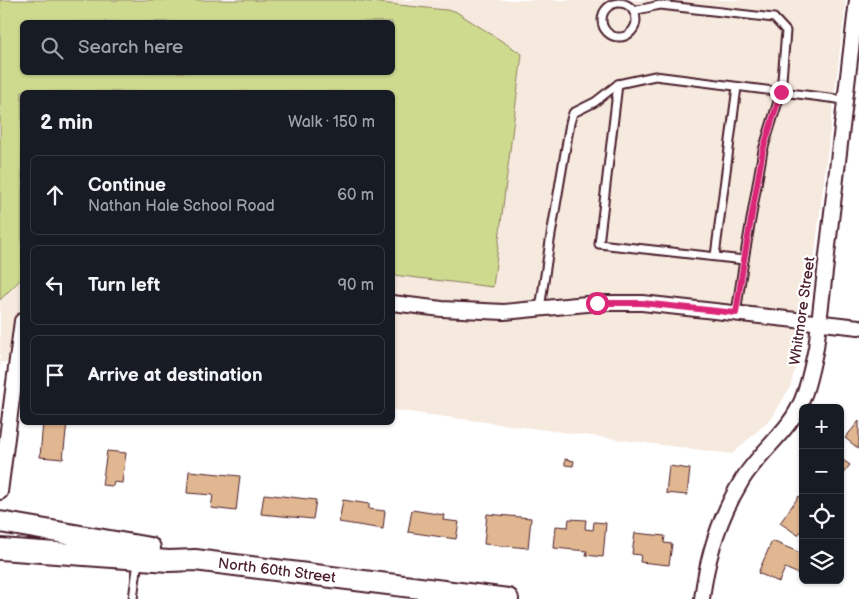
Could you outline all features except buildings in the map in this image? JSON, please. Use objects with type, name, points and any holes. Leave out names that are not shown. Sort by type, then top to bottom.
[{"type":"main road","name":"North 60th Street","points":[[0,522],[139,552]]},
{"type":"main road","name":"North 60th Street","points":[[0,549],[170,551],[195,560],[508,599]]},
{"type":"street","name":"Whitmore Street","points":[[702,599],[713,545],[732,497],[744,478],[789,424],[807,388],[816,348],[857,0]]},
{"type":"street","points":[[395,303],[474,312],[504,312],[597,303],[642,303],[859,327]]},
{"type":"street","points":[[0,492],[20,337]]},
{"type":"lane","points":[[633,11],[636,20],[635,26],[629,34],[618,37],[608,33],[602,18],[604,13],[612,5],[622,4],[633,11],[660,5],[774,18],[786,31],[781,92],[763,150],[736,313]]},
{"type":"lane","points":[[540,309],[573,113],[595,102],[618,84],[655,76],[845,100]]},
{"type":"lane","points":[[618,84],[599,244],[744,260]]},
{"type":"lane","points":[[715,256],[737,87]]},
{"type":"lane","points":[[133,599],[139,552]]},
{"type":"shaded area","points":[[0,0],[846,0],[812,277],[796,366],[790,387],[772,418],[732,454],[395,410],[395,90],[20,90],[20,364],[1,362],[0,367]]},
{"type":"green space","points":[[0,0],[352,0],[455,11],[522,54],[493,287],[395,275],[395,90],[20,90],[20,280],[0,300]]},
{"type":"route","points":[[597,303],[642,303],[695,307],[736,313],[763,150],[781,92]]}]
